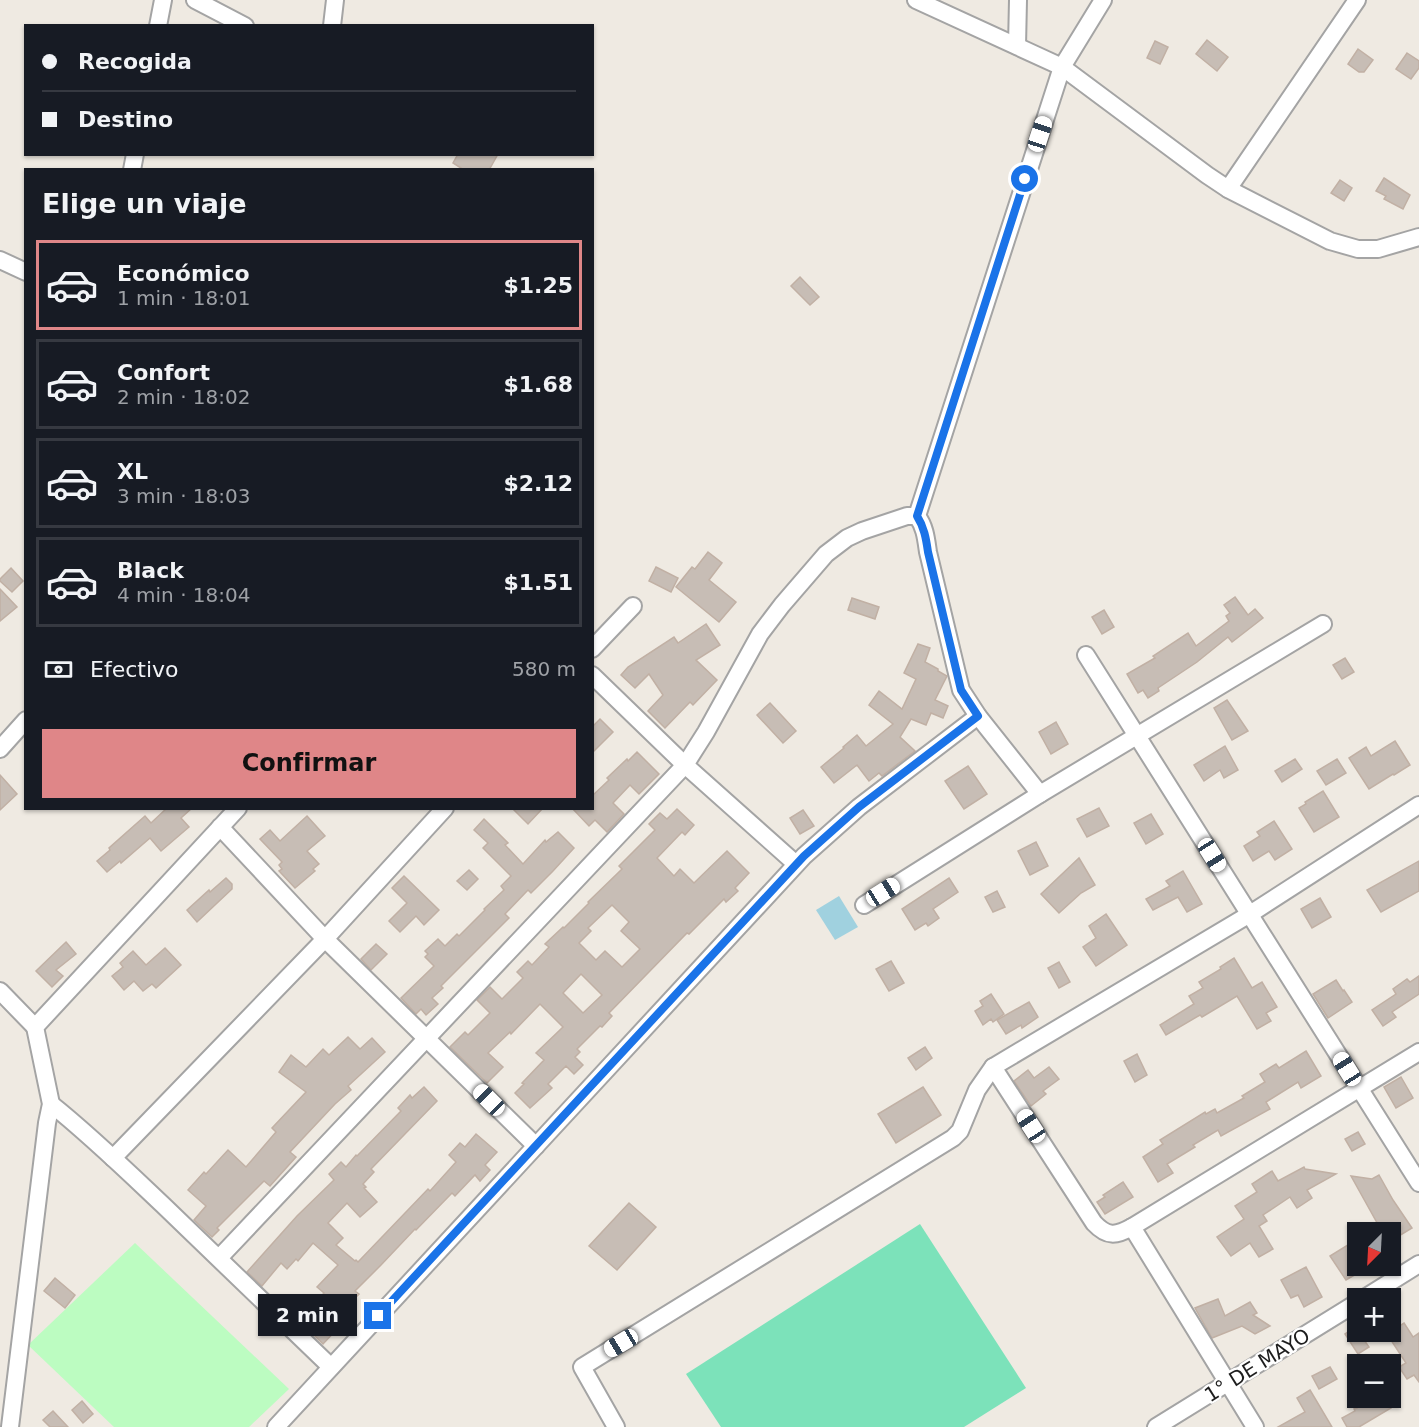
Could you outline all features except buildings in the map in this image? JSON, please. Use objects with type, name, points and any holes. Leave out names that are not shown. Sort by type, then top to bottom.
[{"type":"street","points":[[158,24],[163,0]]},
{"type":"street","points":[[195,0],[241,24]]},
{"type":"street","points":[[332,24],[336,0]]},
{"type":"street","points":[[916,0],[1062,67],[1228,189],[1330,242],[1358,249],[1378,249],[1419,237]]},
{"type":"street","points":[[1017,46],[1018,0]]},
{"type":"street","points":[[1040,794],[978,716],[961,690],[925,532],[917,516],[1062,67],[1103,0]]},
{"type":"street","points":[[1228,189],[1357,0]]},
{"type":"street","points":[[0,260],[24,271]]},
{"type":"street","points":[[219,1258],[685,765],[706,732],[760,634],[826,554],[847,538],[862,531],[900,518],[917,516]]},
{"type":"street","points":[[594,647],[633,606]]},
{"type":"street","points":[[864,905],[1040,794],[1323,624]]},
{"type":"street","points":[[1086,655],[1419,1183]]},
{"type":"street","points":[[594,677],[685,765],[796,864]]},
{"type":"street","points":[[276,1427],[796,864],[859,807],[978,716]]},
{"type":"street","points":[[0,749],[24,722]]},
{"type":"street","points":[[616,1427],[582,1367],[953,1138],[960,1131],[977,1090],[993,1067],[1250,914],[1419,805]]},
{"type":"street","points":[[35,1027],[236,810]]},
{"type":"street","points":[[113,1158],[325,939],[444,810]]},
{"type":"street","points":[[220,827],[325,939],[536,1146]]},
{"type":"street","points":[[0,991],[35,1027],[51,1104],[10,1427]]},
{"type":"street","points":[[993,1067],[1094,1223],[1101,1230],[1112,1234],[1123,1233],[1419,1052]]},
{"type":"street","points":[[51,1104],[113,1158],[331,1367]]},
{"type":"street","points":[[1132,1227],[1255,1427]]},
{"type":"street","points":[[1381,1288],[1419,1264]]},
{"type":"street","name":"1° DE MAYO","points":[[1156,1427],[1347,1309]]},
{"type":"green space","points":[[920,1224],[1026,1388],[964,1427],[721,1427],[686,1374]]},
{"type":"green space","points":[[135,1243],[289,1389],[249,1427],[114,1427],[28,1345]]},
{"type":"water","points":[[839,896],[858,927],[835,940],[816,910]]},
{"type":"route","points":[[378,1316],[804,856],[859,807],[978,716],[961,690],[925,532],[917,516],[1025,179]]}]
